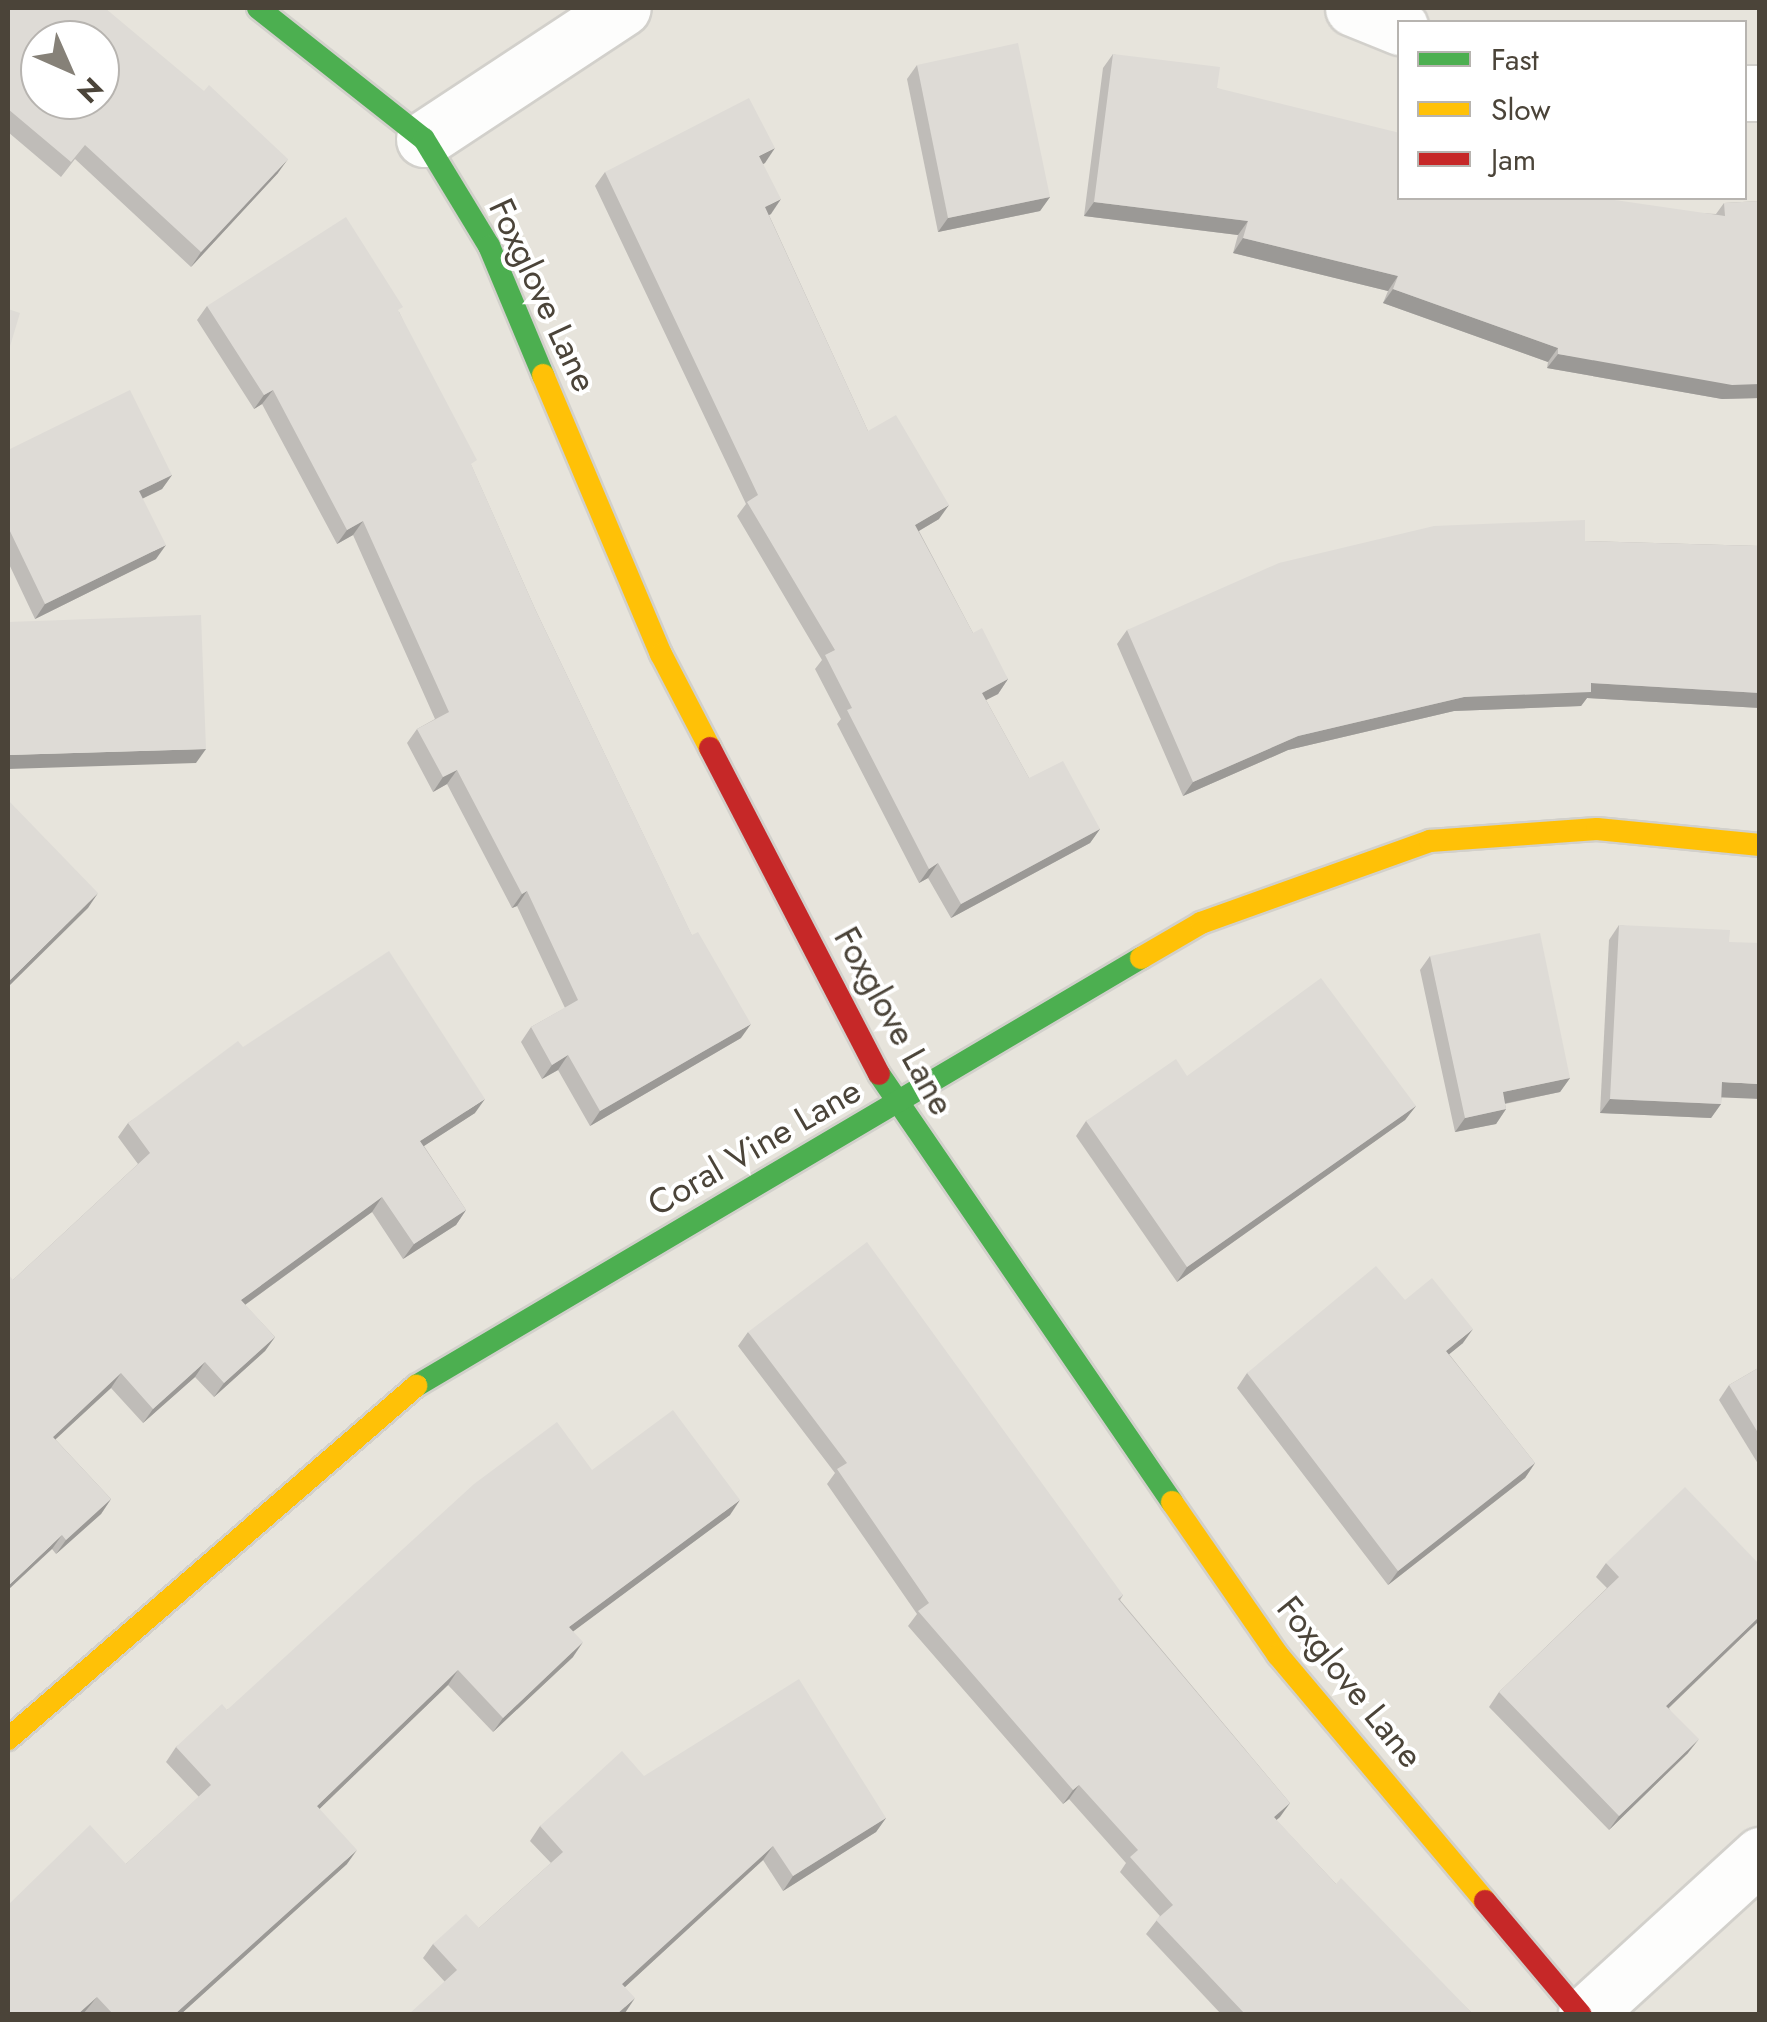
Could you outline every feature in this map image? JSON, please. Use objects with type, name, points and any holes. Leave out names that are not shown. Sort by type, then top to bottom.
[{"type":"street","name":"Foxglove Lane","points":[[258,8],[424,139],[489,246],[661,654],[895,1104],[1278,1655],[1583,2014]]},
{"type":"street","points":[[424,139],[623,8]]},
{"type":"street","points":[[1353,8],[1397,26]]},
{"type":"street","name":"Coral Vine Lane","points":[[8,1740],[412,1388],[1200,924],[1430,842],[1597,829],[1760,844]]},
{"type":"street","points":[[1583,2014],[1760,1855]]},
{"type":"shaded area","points":[[8,8],[1759,8],[1759,2014],[8,2014]]},
{"type":"building","points":[[8,8],[105,8],[119,20],[20,20],[20,119],[8,109]]},
{"type":"building","points":[[120,21],[204,91],[209,85],[288,159],[201,252],[85,145],[71,162],[21,120],[120,120]]},
{"type":"building","points":[[1018,43],[1050,197],[948,218],[917,65]]},
{"type":"building","points":[[1113,54],[1220,67],[1217,88],[1397,132],[1397,200],[1615,200],[1725,216],[1724,203],[1760,201],[1760,384],[1732,385],[1558,354],[1558,348],[1393,289],[1398,276],[1243,238],[1248,221],[1094,202]]},
{"type":"building","points":[[749,98],[775,148],[759,156],[781,199],[765,207],[868,431],[896,415],[949,505],[915,525],[973,633],[982,628],[1008,679],[982,693],[1029,778],[1063,761],[1100,829],[961,904],[938,863],[929,869],[847,710],[852,708],[825,655],[835,650],[747,502],[758,495],[605,172]]},
{"type":"building","points":[[346,217],[403,307],[398,310],[477,460],[471,464],[536,611],[692,935],[698,932],[751,1024],[600,1111],[568,1055],[552,1065],[531,1027],[578,1000],[527,891],[522,894],[457,770],[443,777],[417,729],[449,712],[363,521],[347,530],[273,390],[264,395],[207,306]]},
{"type":"building","points":[[8,309],[20,313],[8,353]]},
{"type":"building","points":[[130,390],[172,475],[139,491],[166,545],[45,604],[8,527],[8,450]]},
{"type":"building","points":[[1585,520],[1585,541],[1760,546],[1760,693],[1591,683],[1591,692],[1464,697],[1298,736],[1193,782],[1127,630],[1279,563],[1434,526]]},
{"type":"building","points":[[201,615],[206,749],[8,755],[8,622]]},
{"type":"building","points":[[8,800],[98,893],[8,982]]},
{"type":"building","points":[[1619,925],[1730,930],[1729,942],[1760,943],[1760,1084],[1722,1082],[1721,1104],[1610,1099]]},
{"type":"building","points":[[1540,933],[1570,1078],[1503,1092],[1506,1109],[1465,1118],[1430,956]]},
{"type":"building","points":[[389,951],[485,1099],[420,1141],[466,1210],[414,1244],[382,1197],[241,1300],[275,1337],[224,1383],[205,1362],[153,1409],[121,1373],[53,1437],[111,1499],[66,1540],[62,1535],[8,1586],[8,1274],[13,1280],[150,1153],[128,1123],[238,1041],[243,1047]]},
{"type":"building","points":[[1321,978],[1416,1106],[1187,1267],[1086,1121],[1176,1059],[1187,1076]]},
{"type":"building","points":[[867,1242],[1123,1595],[1118,1599],[1290,1803],[1274,1817],[1336,1884],[1341,1878],[1473,2014],[1245,2014],[1156,1920],[1173,1905],[1130,1857],[1138,1850],[1079,1785],[1073,1790],[918,1611],[929,1603],[837,1469],[847,1463],[748,1332]]},
{"type":"building","points":[[1376,1266],[1405,1300],[1432,1278],[1473,1329],[1446,1351],[1535,1463],[1398,1571],[1247,1373]]},
{"type":"building","points":[[1760,1367],[1760,1436],[1729,1385]]},
{"type":"building","points":[[673,1410],[740,1500],[569,1627],[583,1642],[503,1718],[458,1670],[317,1806],[357,1850],[175,2014],[113,2014],[97,1997],[78,2014],[8,2014],[8,1905],[90,1825],[126,1864],[211,1785],[176,1747],[222,1704],[227,1710],[474,1484],[557,1422],[592,1470]]},
{"type":"building","points":[[1685,1487],[1760,1565],[1760,1616],[1666,1706],[1699,1739],[1619,1816],[1499,1692],[1619,1577],[1606,1563]]},
{"type":"building","points":[[799,1679],[886,1818],[793,1876],[773,1846],[622,1984],[635,1998],[617,2014],[409,2014],[457,1970],[433,1944],[466,1914],[479,1928],[563,1852],[540,1826],[622,1751],[644,1776]]},
{"type":"traffic: fast","points":[[258,8],[424,139],[489,246],[543,375]]},
{"type":"traffic: fast","points":[[416,1386],[1141,958]]},
{"type":"traffic: fast","points":[[879,1074],[1172,1502]]},
{"type":"traffic: slow","points":[[543,375],[661,654],[710,748]]},
{"type":"traffic: slow","points":[[1141,958],[1201,923],[1430,841],[1597,829],[1760,845]]},
{"type":"traffic: slow","points":[[8,1739],[416,1386]]},
{"type":"traffic: slow","points":[[1172,1502],[1278,1655],[1485,1901]]},
{"type":"traffic: jam","points":[[710,748],[879,1074]]},
{"type":"traffic: jam","points":[[1485,1901],[1580,2014]]}]
